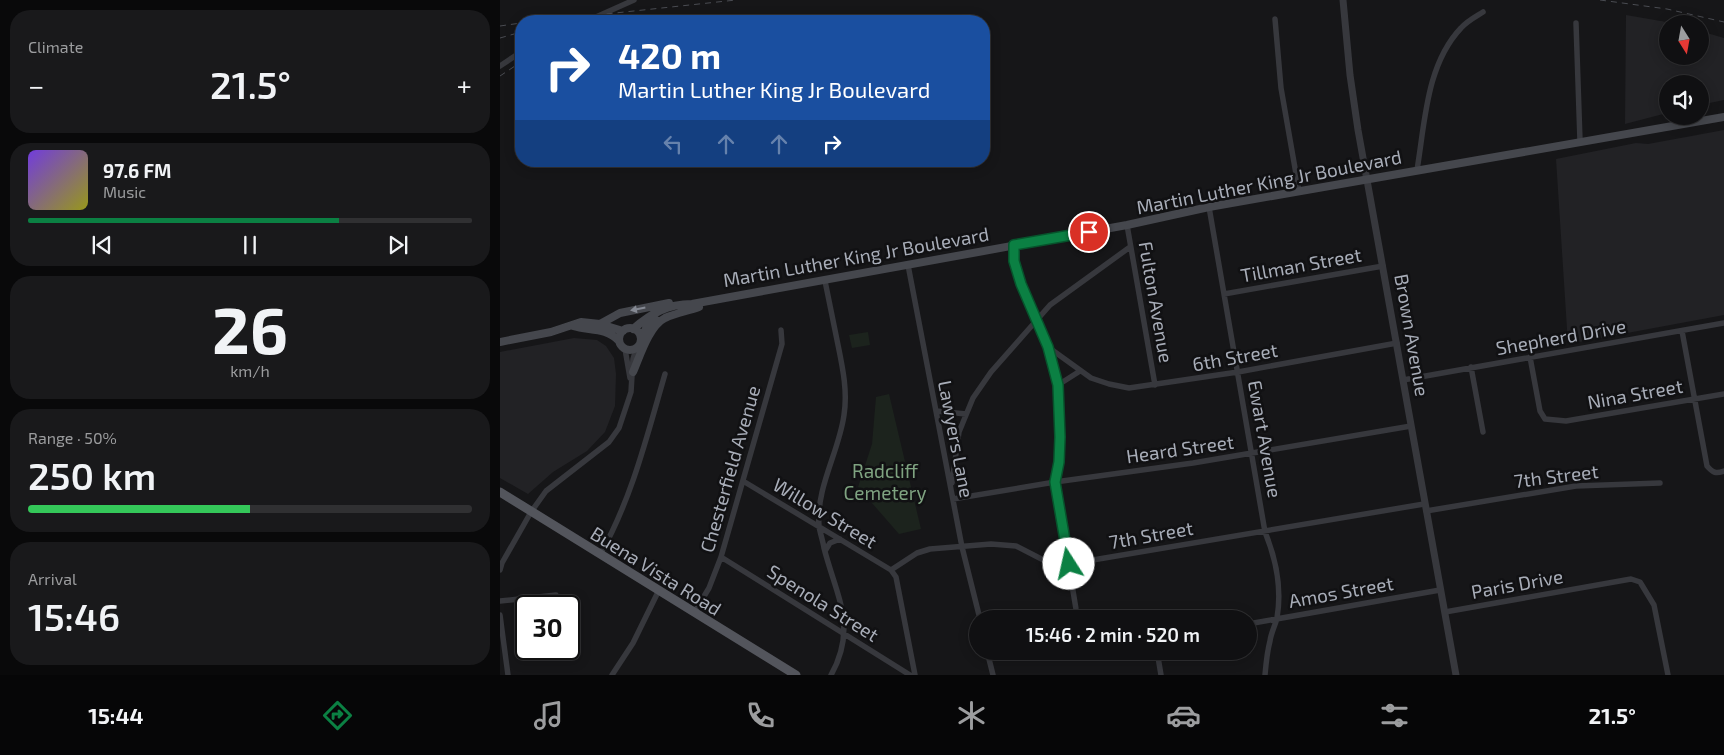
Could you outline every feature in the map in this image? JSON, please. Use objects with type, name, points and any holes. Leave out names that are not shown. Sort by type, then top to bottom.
[{"type":"main road","name":"Martin Luther King Jr Boulevard","points":[[633,329],[666,308],[680,304],[712,301],[825,281],[1367,178],[1724,117]]},
{"type":"main road","name":"Martin Luther King Jr Boulevard","points":[[600,324],[620,313],[633,310],[684,300],[703,302]]},
{"type":"main road","points":[[633,372],[648,337],[656,324],[663,319],[712,301]]},
{"type":"main road","name":"Martin Luther King Jr Boulevard","points":[[641,340],[647,326],[663,316],[692,304]]},
{"type":"main road","name":"Martin Luther King Jr Boulevard","points":[[500,342],[551,332],[581,322],[600,324],[623,331]]},
{"type":"main road","name":"Martin Luther King Jr Boulevard","points":[[573,326],[604,331],[619,341]]},
{"type":"main road","points":[[629,328],[633,329],[639,333],[640,343],[636,349],[625,349],[619,341],[623,331],[629,328]]},
{"type":"main road","name":"Buena Vista Road","points":[[500,492],[796,675]]},
{"type":"street","points":[[600,15],[634,0]]},
{"type":"street","name":"Brown Avenue","points":[[1344,0],[1350,75],[1367,178],[1456,675]]},
{"type":"street","points":[[1417,170],[1430,92],[1438,66],[1449,44],[1460,28],[1483,12]]},
{"type":"street","points":[[1275,19],[1281,88],[1299,191]]},
{"type":"street","points":[[1576,23],[1580,141]]},
{"type":"street","points":[[500,66],[515,56]]},
{"type":"street","name":"Ewart Avenue","points":[[1209,207],[1265,532],[1272,551],[1279,591],[1276,620],[1270,640],[1265,675]]},
{"type":"street","name":"Fulton Avenue","points":[[1127,225],[1155,385]]},
{"type":"street","points":[[1014,245],[1014,261],[1021,284],[1048,347],[1058,385],[1060,437],[1059,462],[1055,482],[1076,610]]},
{"type":"street","points":[[951,490],[959,432],[973,398],[991,372],[1050,305],[1130,247]]},
{"type":"street","name":"Lawyers Lane","points":[[908,265],[962,546],[978,610]]},
{"type":"street","name":"Tillman Street","points":[[1224,294],[1383,266]]},
{"type":"street","points":[[825,281],[844,373],[845,402],[842,427],[821,496],[819,526],[825,552],[842,605],[844,634],[841,654],[831,675]]},
{"type":"street","name":"Shepherd Drive","points":[[1403,380],[1724,323]]},
{"type":"street","name":"Chesterfield Avenue","points":[[694,613],[709,588],[721,557],[782,344],[781,330]]},
{"type":"street","points":[[1682,331],[1707,466],[1712,472],[1724,472]]},
{"type":"street","name":"6th Street","points":[[1048,347],[1091,378],[1129,388],[1238,372],[1397,343]]},
{"type":"street","points":[[500,570],[502,563],[531,512],[546,491],[609,442],[619,428],[631,392],[625,349]]},
{"type":"street","points":[[631,383],[633,359],[636,349]]},
{"type":"street","name":"Nina Street","points":[[1530,357],[1540,411],[1545,419],[1550,420],[1566,421],[1724,394]]},
{"type":"street","points":[[1472,367],[1483,432]]},
{"type":"street","points":[[1058,385],[1080,371]]},
{"type":"street","points":[[600,555],[612,533],[634,480],[666,374]]},
{"type":"street","points":[[936,411],[966,414]]},
{"type":"street","name":"Heard Street","points":[[953,499],[1252,453],[1411,426]]},
{"type":"street","name":"Willow Street","points":[[743,481],[891,570]]},
{"type":"street","name":"7th Street","points":[[891,570],[917,553],[962,546],[1003,544],[1016,546],[1055,566],[1265,532],[1576,486],[1660,483]]},
{"type":"street","points":[[825,552],[830,543],[840,539]]},
{"type":"street","name":"Spenola Street","points":[[721,557],[910,675]]},
{"type":"street","points":[[891,570],[896,577],[915,675]]},
{"type":"street","name":"Paris Drive","points":[[1445,612],[1631,579],[1640,582],[1654,605],[1668,675]]},
{"type":"street","points":[[612,675],[633,643],[659,590]]},
{"type":"street","name":"Amos Street","points":[[1257,623],[1440,590]]},
{"type":"street","points":[[500,601],[515,600]]},
{"type":"street","points":[[500,615],[508,675]]},
{"type":"street","points":[[990,660],[993,675]]},
{"type":"street","points":[[1158,660],[1161,675]]},
{"type":"shaded area","points":[[1626,15],[1659,21],[1659,65],[1709,65],[1709,34],[1724,38],[1724,100],[1709,103],[1709,75],[1659,75],[1659,115],[1625,124]]},
{"type":"shaded area","points":[[1724,130],[1724,315],[1568,344],[1556,159],[1636,143],[1648,144]]},
{"type":"shaded area","points":[[574,338],[597,340],[606,346],[614,358],[616,374],[615,406],[605,432],[587,451],[553,472],[528,494],[500,478],[500,352]]},
{"type":"green space","points":[[868,332],[870,345],[852,348],[849,335]]},
{"type":"green space","name":"Radcliff Cemetery","points":[[889,394],[921,529],[899,534],[858,487],[872,444],[876,397]]},
{"type":"railway","points":[[597,15],[736,0]]},
{"type":"railway","points":[[1600,0],[1667,9],[1724,22]]},
{"type":"railway","points":[[500,26],[515,24]]},
{"type":"railway","points":[[500,38],[515,34]]},
{"type":"railway","points":[[500,76],[515,66]]},
{"type":"route","points":[[1069,564],[1055,482],[1059,462],[1060,437],[1058,385],[1048,347],[1021,284],[1014,261],[1014,245],[1089,232]]}]
